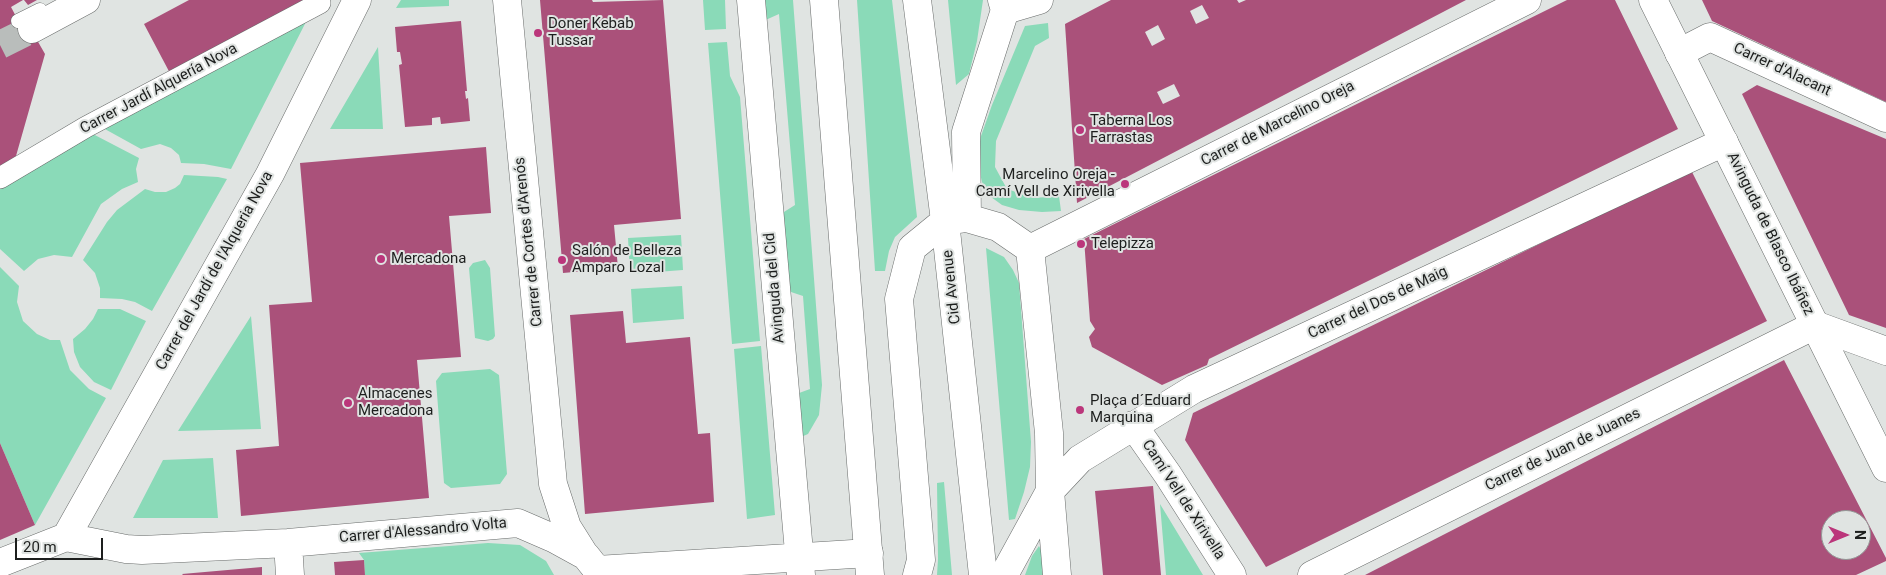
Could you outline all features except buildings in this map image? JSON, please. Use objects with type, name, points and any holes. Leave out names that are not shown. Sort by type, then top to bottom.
[{"type":"street","name":"Carrer de Cortes d'Arenós","points":[[507,0],[553,484],[567,527],[593,567]]},
{"type":"street","name":"Avinguda del Cid","points":[[751,0],[800,566]]},
{"type":"street","points":[[593,567],[869,564],[824,0]]},
{"type":"street","name":"Cid Avenue","points":[[917,0],[956,219],[983,575]]},
{"type":"street","points":[[956,219],[966,132],[1004,5],[1040,0]]},
{"type":"street","name":"Carrer de Marcelino Oreja","points":[[1030,249],[1527,0]]},
{"type":"street","name":"Avinguda de Blasco Ibáñez","points":[[1653,0],[1886,468]]},
{"type":"street","name":"Carrer del Jardí de l'Alqueria Nova","points":[[66,537],[272,170],[356,1]]},
{"type":"street","name":"Carrer Jardí Alquería Nova","points":[[0,178],[86,127],[320,2]]},
{"type":"street","points":[[25,25],[76,5]]},
{"type":"street","name":"Carrer d'Alacant","points":[[1679,53],[1710,37],[1886,118]]},
{"type":"street","name":"Carrer del Dos de Maig","points":[[1004,575],[1050,491],[1080,459],[1194,388],[1724,142]]},
{"type":"street","points":[[917,575],[921,560],[899,299],[912,248],[956,219],[998,227],[1030,249],[1049,433],[1050,491],[1057,575]]},
{"type":"street","points":[[1815,325],[1886,352]]},
{"type":"street","name":"Carrer de Juan de Juanes","points":[[1312,575],[1815,325]]},
{"type":"street","name":"Camí Vell de Xirivella","points":[[1133,425],[1168,475],[1232,575]]},
{"type":"street","points":[[518,523],[535,515],[548,499],[553,484]]},
{"type":"street","name":"Carrer d'Alessandro Volta","points":[[66,537],[126,549],[142,550],[288,543],[518,523],[555,539],[593,567]]},
{"type":"street","points":[[0,563],[66,537]]},
{"type":"street","points":[[288,543],[290,575]]},
{"type":"green space","points":[[401,0],[449,0],[449,6],[396,8]]},
{"type":"green space","points":[[703,0],[725,0],[726,29],[705,30]]},
{"type":"green space","points":[[759,0],[793,0],[822,385],[819,415],[808,434],[794,440],[791,396],[810,389],[803,296],[782,289],[776,217],[795,205],[779,14],[761,22]]},
{"type":"green space","points":[[857,0],[892,0],[917,217],[895,237],[889,251],[885,271],[875,271]]},
{"type":"green space","points":[[948,0],[983,0],[977,41],[969,74],[956,85]]},
{"type":"green space","points":[[310,14],[231,169],[204,164],[181,163],[179,155],[171,148],[160,144],[141,149],[103,128]]},
{"type":"green space","points":[[1048,23],[1049,38],[1035,46],[996,141],[995,167],[1007,189],[1034,198],[1059,196],[1061,211],[1019,210],[1002,205],[991,197],[982,182],[978,153],[981,136],[992,105],[1025,26]]},
{"type":"green space","points":[[727,42],[730,76],[740,97],[760,341],[732,344],[708,43]]},
{"type":"green space","points":[[378,47],[383,129],[330,129]]},
{"type":"green space","points":[[89,132],[139,158],[136,169],[138,182],[122,189],[101,204],[72,257],[54,255],[38,259],[24,271],[0,249],[0,186]]},
{"type":"green space","points":[[184,175],[227,179],[152,311],[135,302],[122,299],[100,298],[100,288],[95,273],[83,260],[107,222],[117,210],[145,189],[155,192],[166,192],[180,184]]},
{"type":"green space","points":[[681,235],[683,270],[630,274],[628,238]]},
{"type":"green space","points":[[986,248],[1004,257],[1019,283],[1031,442],[1030,467],[1015,519],[1009,520]]},
{"type":"green space","points":[[485,260],[490,268],[495,336],[488,341],[475,338],[469,268],[473,263]]},
{"type":"green space","points":[[0,267],[19,286],[17,302],[23,321],[37,334],[50,340],[60,340],[70,370],[89,389],[106,398],[35,525],[0,443]]},
{"type":"green space","points":[[682,286],[684,319],[633,323],[631,289]]},
{"type":"green space","points":[[98,309],[120,309],[146,321],[111,390],[94,382],[80,367],[74,352],[73,339],[85,329]]},
{"type":"green space","points":[[251,316],[261,429],[178,431]]},
{"type":"green space","points":[[761,346],[775,515],[747,519],[734,349]]},
{"type":"green space","points":[[490,369],[499,375],[507,474],[500,484],[451,488],[444,483],[436,381],[442,373]]},
{"type":"green space","points":[[213,458],[218,518],[133,518],[163,460]]},
{"type":"green space","points":[[944,482],[952,575],[937,575],[937,483]]},
{"type":"green space","points":[[1160,504],[1203,575],[1166,575]]},
{"type":"green space","points":[[488,543],[520,545],[546,561],[554,575],[365,575],[364,560],[359,553]]},
{"type":"green space","points":[[1039,546],[1042,552],[1044,575],[1025,575],[1032,556]]},
{"type":"tunnel","points":[[0,45],[32,29]]},
{"type":"place","name":"Doner Kebab Tussar","points":[[538,33]]},
{"type":"place","name":"Taberna Los Farrastas","points":[[1080,130]]},
{"type":"place","name":"Marcelino Oreja - Camí Vell de Xirivella","points":[[1125,184]]},
{"type":"place","name":"Telepizza","points":[[1081,244]]},
{"type":"place","name":"Mercadona","points":[[381,259]]},
{"type":"place","name":"Salón de Belleza Amparo Lozal","points":[[562,260]]},
{"type":"place","name":"Almacenes Mercadona","points":[[348,403]]},
{"type":"place","name":"Plaça d´Eduard Marquina","points":[[1080,410]]}]
